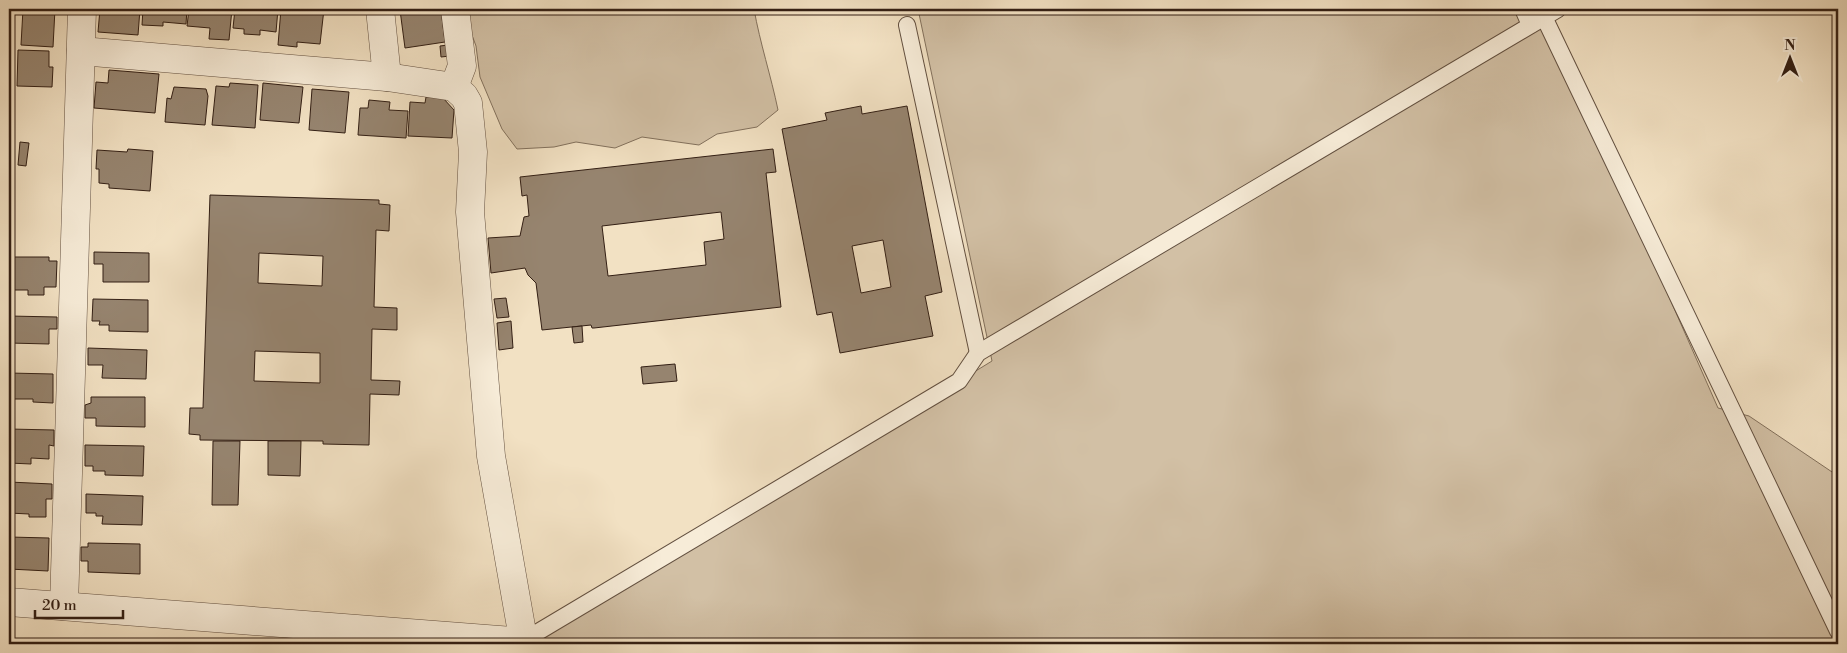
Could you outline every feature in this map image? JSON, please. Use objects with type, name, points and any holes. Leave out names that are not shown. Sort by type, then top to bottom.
[{"type":"street","points":[[64,606],[82,9]]},
{"type":"street","points":[[380,9],[387,77]]},
{"type":"street","points":[[454,87],[462,66],[455,9]]},
{"type":"street","points":[[9,602],[513,641],[523,638],[491,456],[470,212],[473,152],[468,103],[464,96],[454,87],[387,77],[81,51]]},
{"type":"lane","points":[[1524,9],[1544,17],[1838,631]]},
{"type":"lane","points":[[523,638],[538,632],[959,381],[978,353],[1544,17]]},
{"type":"lane","points":[[907,25],[978,353]]},
{"type":"shaded area","points":[[464,9],[754,9],[778,110],[757,127],[717,134],[699,145],[642,137],[615,148],[576,142],[554,147],[517,149],[502,129],[480,77],[476,46]]},
{"type":"shaded area","points":[[918,9],[1542,9],[1718,408],[1749,416],[1838,476],[1838,644],[526,644],[538,639],[992,361]]},
{"type":"building","points":[[23,9],[55,9],[53,47],[21,45]]},
{"type":"building","points":[[100,9],[140,9],[138,35],[98,32]]},
{"type":"building","points":[[143,9],[187,9],[186,24],[163,22],[163,26],[142,25]]},
{"type":"building","points":[[189,9],[232,9],[229,40],[209,39],[210,28],[187,26]]},
{"type":"building","points":[[235,9],[278,9],[276,32],[260,30],[260,35],[244,34],[244,29],[233,28]]},
{"type":"building","points":[[281,9],[324,9],[320,44],[297,42],[297,47],[278,45]]},
{"type":"building","points":[[441,9],[445,42],[405,48],[400,10]]},
{"type":"building","points":[[448,45],[450,56],[441,57],[440,46]]},
{"type":"building","points":[[18,50],[49,51],[49,67],[53,67],[52,87],[17,86]]},
{"type":"building","points":[[109,70],[159,74],[155,113],[94,108],[96,82],[108,83]]},
{"type":"building","points":[[230,83],[258,85],[255,128],[212,125],[216,86],[229,87]]},
{"type":"building","points":[[263,83],[303,87],[299,123],[260,120]]},
{"type":"building","points":[[174,87],[206,89],[208,96],[205,125],[165,122],[167,98],[171,99]]},
{"type":"building","points":[[312,89],[349,92],[345,133],[309,130]]},
{"type":"building","points":[[426,97],[443,98],[454,110],[452,138],[408,136],[410,102],[425,103]]},
{"type":"building","points":[[369,100],[390,102],[389,110],[408,111],[406,138],[358,135],[360,108],[368,108]]},
{"type":"building","points":[[861,106],[862,114],[907,106],[942,292],[925,296],[933,336],[840,353],[832,312],[817,315],[782,129],[827,120],[825,113]],"holes":[[[883,240],[891,287],[861,293],[852,246]]]},
{"type":"building","points":[[20,142],[29,143],[26,166],[18,165]]},
{"type":"building","points":[[128,149],[153,151],[150,191],[109,188],[109,184],[99,183],[99,169],[96,169],[97,150],[127,152]]},
{"type":"building","points":[[773,149],[776,172],[766,173],[781,307],[594,328],[591,325],[542,330],[536,283],[528,275],[525,268],[491,273],[488,238],[520,236],[524,217],[529,216],[527,195],[522,196],[520,177]],"holes":[[[721,212],[724,239],[704,242],[706,265],[608,276],[602,226]]]},
{"type":"building","points":[[210,195],[379,200],[379,204],[390,205],[389,231],[376,230],[374,307],[397,308],[397,330],[372,329],[371,380],[400,381],[399,395],[370,394],[369,445],[323,444],[323,441],[200,440],[200,435],[189,434],[190,408],[203,408]],"holes":[[[259,253],[323,256],[322,286],[258,283]],[[255,351],[320,353],[320,383],[254,381]]]},
{"type":"building","points":[[94,252],[149,253],[149,282],[103,282],[103,264],[94,264]]},
{"type":"building","points":[[9,257],[49,257],[49,261],[57,261],[56,287],[44,287],[44,295],[28,295],[28,290],[9,290]]},
{"type":"building","points":[[506,298],[509,317],[497,318],[494,299]]},
{"type":"building","points":[[93,299],[148,300],[148,332],[109,331],[109,325],[99,325],[100,321],[92,321]]},
{"type":"building","points":[[9,316],[57,317],[57,329],[49,329],[49,344],[9,343]]},
{"type":"building","points":[[511,321],[513,348],[499,350],[497,323]]},
{"type":"building","points":[[582,326],[583,342],[574,343],[572,327]]},
{"type":"building","points":[[88,348],[147,350],[146,379],[102,378],[103,365],[88,365]]},
{"type":"building","points":[[675,364],[677,381],[643,384],[641,367]]},
{"type":"building","points":[[9,373],[53,374],[53,403],[33,402],[33,399],[9,399]]},
{"type":"building","points":[[91,397],[145,397],[145,427],[96,426],[96,418],[85,418],[85,405],[91,403]]},
{"type":"building","points":[[9,429],[54,430],[54,446],[49,445],[49,459],[31,458],[31,464],[9,463]]},
{"type":"building","points":[[213,441],[240,441],[238,505],[212,505]]},
{"type":"building","points":[[268,441],[301,441],[300,476],[268,475]]},
{"type":"building","points":[[85,445],[144,446],[143,476],[105,475],[105,471],[93,471],[93,466],[85,466]]},
{"type":"building","points":[[9,482],[52,484],[52,499],[46,499],[46,517],[29,517],[29,514],[9,513]]},
{"type":"building","points":[[86,494],[143,496],[142,525],[102,524],[103,516],[96,516],[96,513],[86,513]]},
{"type":"building","points":[[9,537],[49,538],[48,571],[9,569]]},
{"type":"building","points":[[88,543],[140,544],[140,574],[88,572],[88,561],[81,561],[81,547],[88,547]]}]
